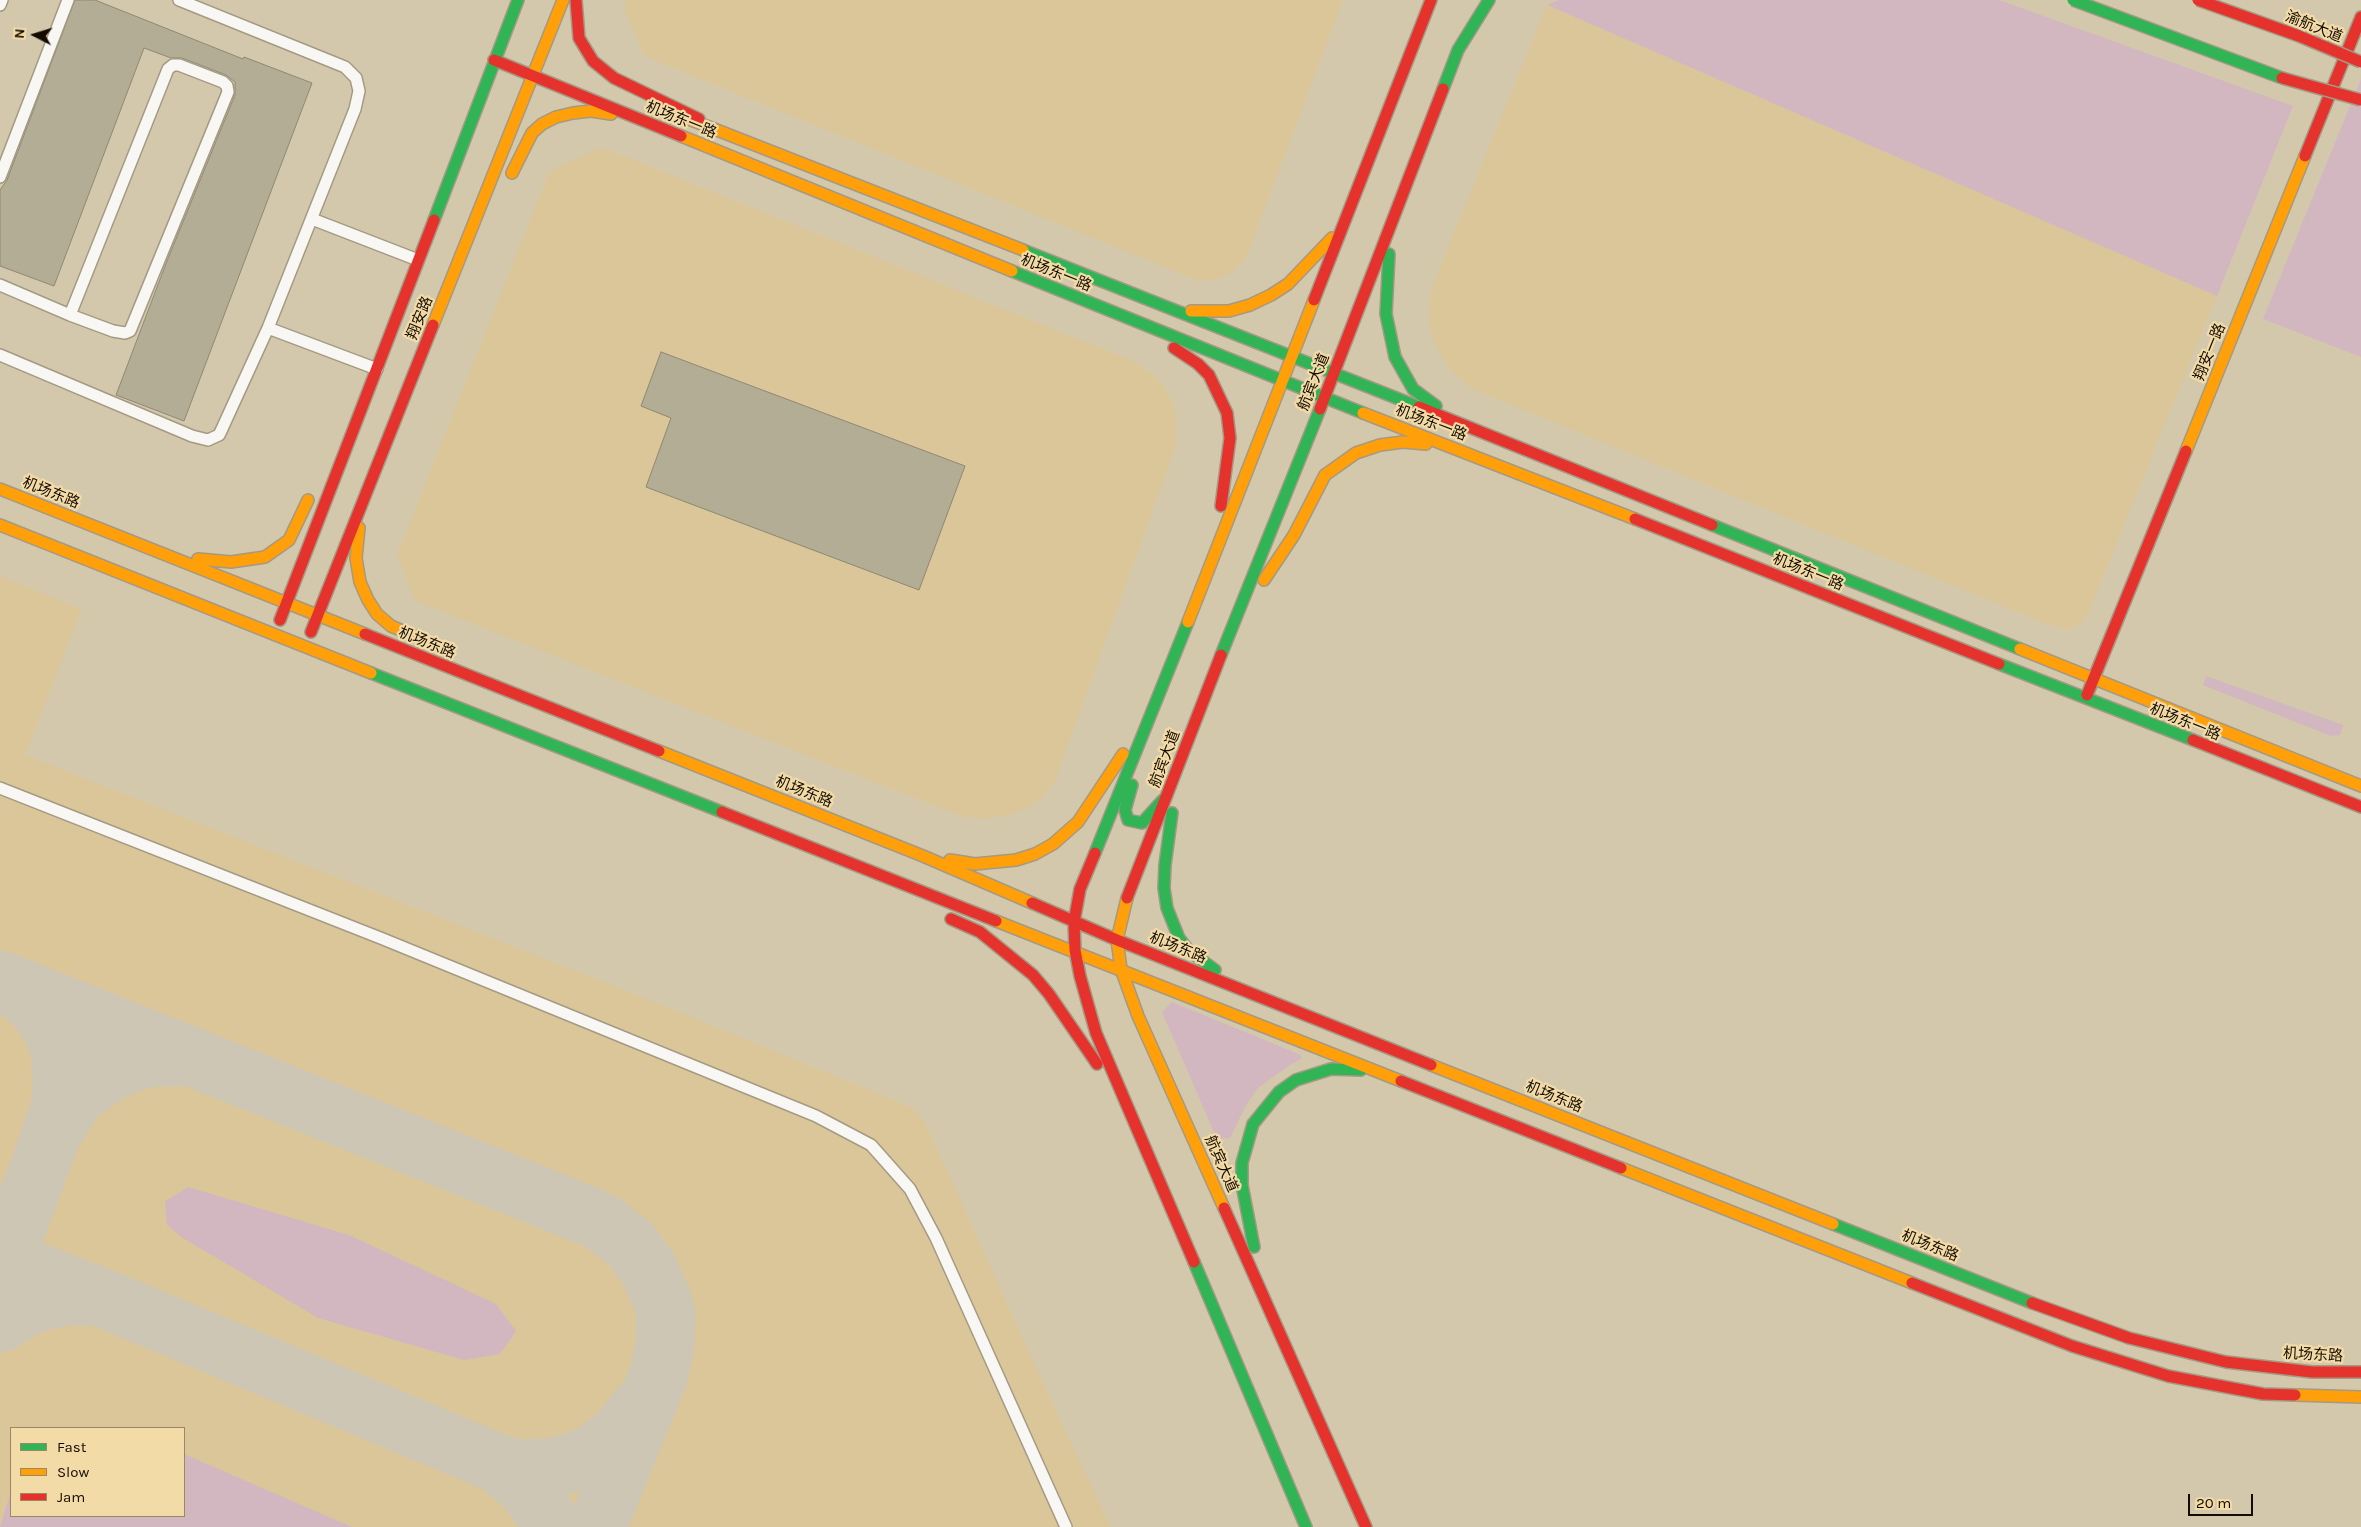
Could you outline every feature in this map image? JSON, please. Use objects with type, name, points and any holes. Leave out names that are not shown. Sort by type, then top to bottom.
[{"type":"main road","name":"翔安路","points":[[274,635],[518,0]]},
{"type":"main road","name":"翔安路","points":[[304,647],[563,0]]},
{"type":"main road","points":[[576,0],[579,38],[584,50],[602,70],[730,135]]},
{"type":"main road","name":"航宾大道","points":[[1306,1527],[1096,1033],[1075,950],[1074,922],[1080,889],[1158,700],[1431,0]]},
{"type":"main road","name":"航宾大道","points":[[1366,1527],[1138,1016],[1121,969],[1117,940],[1123,909],[1181,756],[1390,231],[1458,50],[1489,0]]},
{"type":"main road","points":[[2073,0],[2290,81],[2361,100]]},
{"type":"main road","name":"渝航大道","points":[[2198,0],[2299,36],[2361,62]]},
{"type":"main road","name":"翔安一路","points":[[2086,699],[2361,17]]},
{"type":"main road","points":[[500,45],[515,51]]},
{"type":"main road","name":"机场东一路","points":[[494,60],[1282,382],[1477,457],[2361,807]]},
{"type":"main road","name":"机场东一路","points":[[602,85],[1292,356],[2361,786]]},
{"type":"main road","points":[[509,180],[532,133],[542,124],[556,117],[591,112],[638,118]]},
{"type":"main road","points":[[458,262],[487,221]]},
{"type":"main road","points":[[1171,308],[1205,312],[1229,311],[1257,302],[1288,284],[1342,228]]},
{"type":"main road","points":[[1390,231],[1386,314],[1389,336],[1395,357],[1403,374],[1423,398],[1474,429]]},
{"type":"main road","points":[[1136,322],[1198,364],[1218,389],[1227,413],[1230,438],[1228,463],[1210,565]]},
{"type":"main road","points":[[340,430],[367,394]]},
{"type":"main road","points":[[1236,620],[1294,535],[1316,489],[1325,475],[1340,463],[1356,453],[1403,442],[1424,444],[1477,457]]},
{"type":"main road","name":"机场东路","points":[[0,489],[923,856],[1117,940],[2077,1321],[2129,1338],[2226,1362],[2312,1372],[2361,1372]]},
{"type":"main road","points":[[156,551],[231,562],[265,557],[279,549],[289,540],[312,491]]},
{"type":"main road","points":[[365,496],[357,536],[356,558],[360,582],[368,600],[377,614],[391,626],[431,644]]},
{"type":"main road","points":[[0,525],[2072,1346],[2168,1376],[2263,1394],[2361,1397]]},
{"type":"main road","points":[[455,656],[504,689]]},
{"type":"main road","points":[[1158,700],[1126,804],[1126,816],[1133,822],[1142,823],[1166,796]]},
{"type":"main road","points":[[923,856],[975,864],[995,863],[1016,860],[1035,854],[1053,844],[1078,822],[1158,700]]},
{"type":"main road","points":[[1181,756],[1165,858],[1164,888],[1167,908],[1179,938],[1188,950],[1201,962],[1250,993]]},
{"type":"main road","points":[[873,871],[926,906]]},
{"type":"main road","points":[[941,914],[980,932],[1033,975],[1065,1016],[1132,1117]]},
{"type":"main road","points":[[1269,1309],[1242,1185],[1242,1162],[1254,1124],[1279,1092],[1296,1080],[1313,1073],[1331,1068],[1351,1068],[1392,1077]]},
{"type":"lane","points":[[0,5],[2,0]]},
{"type":"lane","points":[[0,177],[68,0]]},
{"type":"lane","points":[[0,355],[192,436],[208,440],[219,435],[222,431],[268,328],[312,219],[355,109],[359,90],[356,78],[345,67],[179,0]]},
{"type":"lane","points":[[0,285],[70,315],[113,331],[125,333],[130,331],[228,92],[227,86],[223,82],[179,65],[173,65],[168,69],[70,315]]},
{"type":"lane","points":[[312,219],[418,260]]},
{"type":"lane","points":[[268,328],[377,369]]},
{"type":"lane","points":[[0,788],[383,939],[779,1101],[852,1134],[871,1145],[910,1189],[936,1238],[1066,1527]]},
{"type":"shaded area","points":[[627,0],[1343,0],[1246,258],[1232,273],[1215,280],[1196,280],[644,56],[624,8]]},
{"type":"shaded area","points":[[1559,0],[1999,0],[2293,106],[2217,296],[1547,5]]},
{"type":"shaded area","points":[[1547,5],[2217,296],[2087,616],[2081,623],[2074,628],[2054,627],[1472,389],[1449,369],[1433,340],[1429,321],[1429,302],[1434,282]]},
{"type":"shaded area","points":[[2361,79],[2361,357],[2263,319]]},
{"type":"shaded area","points":[[601,147],[1131,360],[1149,371],[1164,386],[1174,405],[1177,427],[1176,446],[1055,781],[1042,798],[1026,809],[1009,815],[988,818],[963,817],[415,601],[397,555],[549,172]]},
{"type":"shaded area","points":[[0,576],[82,609],[25,755],[645,998],[913,1108],[926,1124],[1060,1420],[1111,1527],[0,1527]]},
{"type":"shaded area","points":[[2206,676],[2343,725],[2340,735],[2331,736],[2203,685]]},
{"type":"shaded area","points":[[1172,1002],[1301,1055],[1301,1059],[1258,1088],[1246,1105],[1230,1138],[1217,1139],[1162,1012]]},
{"type":"shaded area","points":[[188,1187],[349,1235],[496,1304],[516,1331],[500,1354],[464,1360],[318,1318],[183,1238],[167,1225],[165,1201]]},
{"type":"shaded area","points":[[185,1454],[352,1527],[0,1527],[10,1494],[10,1517],[185,1517]]},
{"type":"building","points":[[75,0],[95,0],[243,59],[244,57],[312,83],[184,421],[116,395],[167,261],[235,95],[235,82],[226,75],[182,58],[171,58],[144,48],[54,286],[0,266],[0,190],[7,180]]},
{"type":"building","points":[[661,352],[965,466],[919,590],[646,487],[671,418],[641,406]]},
{"type":"taxiway","points":[[0,980],[586,1215],[602,1222],[630,1244],[648,1268],[663,1302],[666,1314],[665,1345],[659,1374],[597,1527]]},
{"type":"taxiway","points":[[0,1273],[45,1152],[60,1107],[62,1093],[61,1055],[53,1030],[37,1007],[24,995],[9,986]]},
{"type":"taxiway","points":[[51,1135],[71,1103],[80,1093],[108,1073],[138,1060],[154,1057],[194,1057]]},
{"type":"taxiway","points":[[0,1258],[103,1298],[497,1463],[518,1469],[549,1468],[580,1460],[594,1453],[618,1434],[640,1407]]},
{"type":"taxiway","points":[[0,1323],[26,1307],[41,1301],[72,1296],[99,1297]]},
{"type":"taxiway","points":[[497,1463],[526,1487],[544,1512],[551,1527]]},
{"type":"traffic: fast","points":[[434,220],[518,0]]},
{"type":"traffic: fast","points":[[1443,89],[1458,50],[1489,0]]},
{"type":"traffic: fast","points":[[2073,0],[2282,78]]},
{"type":"traffic: fast","points":[[1023,250],[1419,407]]},
{"type":"traffic: fast","points":[[1389,254],[1386,314],[1395,357],[1413,389],[1436,406]]},
{"type":"traffic: fast","points":[[1012,271],[1363,413]]},
{"type":"traffic: fast","points":[[1221,655],[1320,409]]},
{"type":"traffic: fast","points":[[1712,525],[2020,649]]},
{"type":"traffic: fast","points":[[1095,853],[1188,622]]},
{"type":"traffic: fast","points":[[1999,664],[2193,740]]},
{"type":"traffic: fast","points":[[371,673],[722,812]]},
{"type":"traffic: fast","points":[[1132,785],[1125,810],[1128,820],[1142,823],[1163,800]]},
{"type":"traffic: fast","points":[[1172,813],[1165,865],[1164,888],[1167,908],[1179,938],[1188,950],[1215,970]]},
{"type":"traffic: fast","points":[[1254,1247],[1242,1185],[1242,1163],[1253,1124],[1279,1092],[1296,1080],[1331,1069],[1361,1070]]},
{"type":"traffic: fast","points":[[1833,1224],[2032,1303]]},
{"type":"traffic: fast","points":[[1194,1262],[1306,1527]]},
{"type":"traffic: slow","points":[[433,325],[563,0]]},
{"type":"traffic: slow","points":[[512,173],[532,133],[542,124],[556,117],[573,113],[591,111],[611,114]]},
{"type":"traffic: slow","points":[[681,116],[1023,250]]},
{"type":"traffic: slow","points":[[681,136],[1012,271]]},
{"type":"traffic: slow","points":[[2186,451],[2305,156]]},
{"type":"traffic: slow","points":[[1191,311],[1229,311],[1250,305],[1271,295],[1288,284],[1332,238]]},
{"type":"traffic: slow","points":[[1188,622],[1314,300]]},
{"type":"traffic: slow","points":[[1363,413],[1635,519]]},
{"type":"traffic: slow","points":[[1264,580],[1294,535],[1325,475],[1356,453],[1380,445],[1403,442],[1426,444]]},
{"type":"traffic: slow","points":[[0,489],[365,634]]},
{"type":"traffic: slow","points":[[198,559],[231,562],[265,557],[289,540],[308,500]]},
{"type":"traffic: slow","points":[[0,525],[371,673]]},
{"type":"traffic: slow","points":[[359,528],[356,558],[360,582],[368,600],[377,614],[391,626],[419,638]]},
{"type":"traffic: slow","points":[[2020,649],[2361,786]]},
{"type":"traffic: slow","points":[[659,751],[923,856],[1032,903]]},
{"type":"traffic: slow","points":[[950,860],[975,864],[1016,860],[1035,854],[1053,844],[1078,822],[1123,754]]},
{"type":"traffic: slow","points":[[1127,898],[1117,940],[1121,969],[1138,1016],[1224,1208]]},
{"type":"traffic: slow","points":[[996,921],[1401,1081]]},
{"type":"traffic: slow","points":[[1431,1065],[1833,1224]]},
{"type":"traffic: slow","points":[[1621,1168],[1912,1283]]},
{"type":"traffic: slow","points":[[2295,1395],[2361,1397]]},
{"type":"traffic: jam","points":[[576,0],[579,38],[593,61],[614,78],[699,119]]},
{"type":"traffic: jam","points":[[1314,300],[1431,0]]},
{"type":"traffic: jam","points":[[2198,0],[2299,36],[2361,62]]},
{"type":"traffic: jam","points":[[2305,156],[2361,17]]},
{"type":"traffic: jam","points":[[494,60],[681,136]]},
{"type":"traffic: jam","points":[[2282,78],[2361,100]]},
{"type":"traffic: jam","points":[[1320,409],[1443,89]]},
{"type":"traffic: jam","points":[[280,620],[434,220]]},
{"type":"traffic: jam","points":[[311,632],[433,325]]},
{"type":"traffic: jam","points":[[1174,348],[1198,364],[1209,375],[1227,413],[1230,438],[1221,506]]},
{"type":"traffic: jam","points":[[1419,407],[1712,525]]},
{"type":"traffic: jam","points":[[2087,695],[2186,451]]},
{"type":"traffic: jam","points":[[1635,519],[1999,664]]},
{"type":"traffic: jam","points":[[365,634],[659,751]]},
{"type":"traffic: jam","points":[[1127,898],[1221,655]]},
{"type":"traffic: jam","points":[[2193,740],[2361,807]]},
{"type":"traffic: jam","points":[[722,812],[996,921]]},
{"type":"traffic: jam","points":[[1095,853],[1080,889],[1074,922],[1075,950],[1080,976],[1096,1033],[1194,1262]]},
{"type":"traffic: jam","points":[[1032,903],[1117,940],[1431,1065]]},
{"type":"traffic: jam","points":[[951,919],[980,932],[1033,975],[1049,994],[1097,1064]]},
{"type":"traffic: jam","points":[[1401,1081],[1621,1168]]},
{"type":"traffic: jam","points":[[1224,1208],[1366,1527]]},
{"type":"traffic: jam","points":[[1912,1283],[2072,1346],[2168,1376],[2263,1394],[2295,1395]]},
{"type":"traffic: jam","points":[[2032,1303],[2129,1338],[2226,1362],[2312,1372],[2361,1372]]}]
